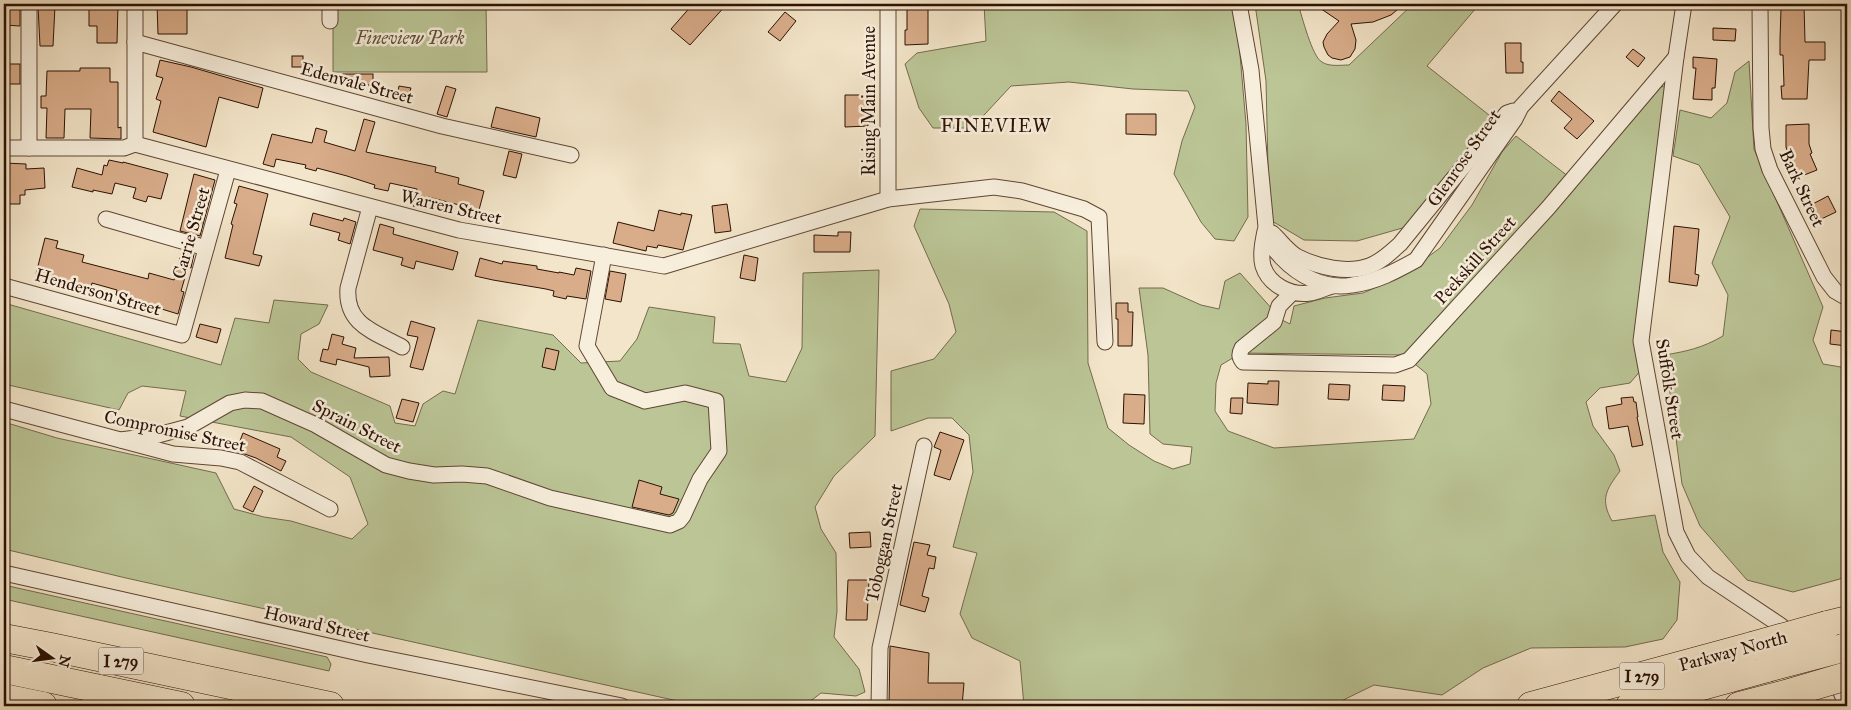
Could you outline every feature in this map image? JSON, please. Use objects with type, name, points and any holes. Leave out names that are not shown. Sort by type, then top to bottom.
[{"type":"highway","points":[[4,622],[51,647]]},
{"type":"highway","name":"Parkway North","points":[[1531,706],[1760,657],[1837,623]]},
{"type":"highway","name":"I 279","points":[[4,638],[330,706]]},
{"type":"highway","points":[[1630,706],[1760,657],[1845,647]]},
{"type":"highway","points":[[4,670],[181,706]]},
{"type":"highway","points":[[1739,706],[1847,676]]},
{"type":"highway","points":[[4,698],[43,706]]},
{"type":"street","points":[[29,4],[29,148]]},
{"type":"street","points":[[134,144],[135,4]]},
{"type":"street","points":[[330,4],[330,21]]},
{"type":"street","name":"Rising Main Avenue","points":[[888,4],[888,199]]},
{"type":"street","name":"Glenrose Street","points":[[1239,4],[1251,70],[1266,227],[1272,247],[1295,270],[1312,280],[1332,286],[1351,286],[1392,273],[1416,260],[1515,119],[1521,107]]},
{"type":"street","points":[[1521,107],[1615,4]]},
{"type":"street","name":"Suffolk Street","points":[[1684,4],[1641,341],[1676,532],[1688,556],[1708,577],[1780,625],[1823,661],[1846,706]]},
{"type":"street","name":"Bark Street","points":[[1760,4],[1761,128],[1763,149],[1770,170],[1824,277],[1841,294]]},
{"type":"street","name":"Edenvale Street","points":[[135,42],[442,126],[571,155]]},
{"type":"street","name":"Peekskill Street","points":[[1292,293],[1279,306],[1274,322],[1242,348],[1240,358],[1243,362],[1395,365],[1409,360],[1548,208],[1676,57]]},
{"type":"street","name":"Glenrose Street","points":[[1266,227],[1296,256],[1336,270],[1368,266],[1386,256],[1400,244],[1507,113],[1521,107]]},
{"type":"street","name":"Warren Street","points":[[4,148],[124,148],[134,144],[459,230],[664,266],[888,199],[994,187],[1022,191],[1084,209],[1099,217],[1105,342]]},
{"type":"street","name":"Carrie Street","points":[[182,335],[228,170]]},
{"type":"street","points":[[370,207],[348,288],[347,299],[349,309],[359,322],[402,346]]},
{"type":"street","points":[[106,219],[206,248]]},
{"type":"street","points":[[1266,227],[1263,242],[1263,266],[1273,281],[1292,293],[1310,293],[1332,286]]},
{"type":"street","name":"Sprain Street","points":[[121,440],[158,436],[188,427],[230,403],[245,400],[262,401],[316,425],[386,465],[434,475],[462,474],[487,476],[550,498],[670,526],[679,521],[683,516],[700,479],[719,451],[716,401],[685,393],[645,401],[612,388],[587,346],[604,255]]},
{"type":"street","name":"Henderson Street","points":[[4,286],[182,335]]},
{"type":"street","name":"Compromise Street","points":[[4,409],[173,454],[221,458],[240,462],[330,509]]},
{"type":"street","name":"Toboggan Street","points":[[879,706],[880,648],[924,446]]},
{"type":"street","name":"Howard Street","points":[[4,573],[368,655],[622,706]]},
{"type":"green space","name":"Fineview Park","points":[[333,4],[486,4],[487,72],[333,72]]},
{"type":"green space","points":[[984,4],[1231,4],[1237,20],[1246,124],[1248,217],[1234,241],[1215,239],[1201,222],[1174,174],[1182,141],[1195,107],[1188,91],[1133,89],[1069,82],[1011,86],[972,128],[933,128],[919,108],[905,64],[917,53],[986,41]]},
{"type":"green space","points":[[1255,4],[1298,4],[1308,36],[1318,59],[1328,65],[1349,65],[1413,4],[1482,4],[1476,8],[1427,66],[1494,119],[1406,227],[1357,241],[1304,240],[1272,221],[1268,168],[1266,81]]},
{"type":"green space","points":[[1749,61],[1754,149],[1823,307],[1813,340],[1823,364],[1847,368],[1847,577],[1793,592],[1747,580],[1700,526],[1682,484],[1665,355],[1695,348],[1723,336],[1728,295],[1712,263],[1730,217],[1699,165],[1673,156],[1680,110],[1711,118],[1727,103],[1735,72]]},
{"type":"green space","points":[[1668,85],[1642,369],[1630,383],[1600,388],[1586,402],[1593,426],[1614,455],[1620,471],[1606,495],[1606,507],[1612,521],[1655,515],[1663,552],[1680,582],[1677,620],[1663,639],[1625,647],[1531,648],[1483,668],[1442,695],[1374,685],[1331,706],[1024,706],[1020,661],[972,638],[960,614],[977,553],[953,547],[973,472],[969,435],[952,418],[928,418],[891,431],[891,371],[934,359],[956,332],[949,304],[914,226],[920,209],[1054,212],[1087,231],[1088,363],[1108,428],[1129,445],[1154,461],[1173,469],[1190,464],[1192,447],[1163,444],[1150,434],[1148,355],[1139,288],[1163,288],[1201,305],[1219,309],[1225,281],[1240,273],[1282,320],[1290,324],[1294,306],[1325,298],[1363,293],[1402,276],[1440,248],[1472,205],[1502,152],[1516,136],[1573,180],[1654,89]],"holes":[[[1241,353],[1404,355],[1427,374],[1431,404],[1414,439],[1274,448],[1228,431],[1215,411],[1216,383],[1221,365]]]},
{"type":"green space","points":[[879,270],[875,436],[834,476],[815,507],[821,529],[836,553],[837,611],[834,637],[859,669],[865,692],[856,696],[821,693],[804,706],[739,704],[738,706],[700,706],[4,549],[4,422],[57,438],[216,473],[234,509],[264,517],[291,521],[352,539],[368,524],[350,477],[291,437],[180,416],[186,391],[142,386],[128,393],[119,410],[4,384],[4,303],[221,365],[235,318],[269,323],[274,300],[328,305],[319,324],[301,334],[298,359],[311,372],[390,406],[395,423],[415,426],[423,404],[443,391],[455,394],[478,320],[553,335],[581,363],[620,361],[637,339],[649,307],[715,317],[713,343],[740,344],[749,376],[786,382],[802,348],[803,273]]},
{"type":"green space","points":[[4,585],[327,657],[331,664],[329,671],[4,599]]},
{"type":"building","points":[[4,4],[20,4],[20,26],[4,25]]},
{"type":"building","points":[[89,4],[118,4],[117,43],[97,43],[97,26],[89,26]]},
{"type":"building","points":[[157,4],[187,4],[187,34],[158,34]]},
{"type":"building","points":[[693,4],[727,4],[690,45],[671,29]]},
{"type":"building","points":[[907,4],[928,4],[928,44],[905,45]]},
{"type":"building","points":[[1314,4],[1404,4],[1391,15],[1373,22],[1351,24],[1356,40],[1355,49],[1350,57],[1341,60],[1328,55],[1323,42],[1327,34],[1339,21]]},
{"type":"building","points":[[1783,4],[1804,4],[1805,42],[1825,42],[1825,60],[1809,60],[1807,99],[1782,99],[1781,86],[1784,86],[1783,55],[1780,55],[1780,39],[1781,9],[1783,9]]},
{"type":"building","points":[[38,6],[55,6],[53,46],[40,46]]},
{"type":"building","points":[[785,12],[796,21],[780,41],[768,32]]},
{"type":"building","points":[[1713,28],[1736,29],[1735,41],[1713,40]]},
{"type":"building","points":[[1505,43],[1521,43],[1523,73],[1506,73]]},
{"type":"building","points":[[1633,49],[1645,58],[1638,67],[1626,57]]},
{"type":"building","points":[[292,56],[303,56],[303,67],[292,67]]},
{"type":"building","points":[[1693,57],[1717,59],[1715,88],[1712,88],[1712,100],[1693,99],[1696,68],[1693,68]]},
{"type":"building","points":[[160,60],[263,88],[258,108],[219,97],[206,147],[153,132],[161,101],[156,99],[163,78],[156,76]]},
{"type":"building","points":[[9,64],[20,64],[20,84],[9,84]]},
{"type":"building","points":[[80,68],[110,68],[110,82],[118,82],[118,128],[121,127],[121,139],[90,138],[91,109],[65,109],[64,138],[46,138],[47,108],[41,108],[41,96],[46,96],[47,71],[80,71]]},
{"type":"building","points":[[343,74],[373,74],[373,85],[343,85]]},
{"type":"building","points":[[399,86],[411,88],[407,102],[396,100]]},
{"type":"building","points":[[446,86],[456,89],[447,117],[437,114]]},
{"type":"building","points":[[1559,91],[1594,121],[1577,139],[1564,128],[1572,119],[1551,101]]},
{"type":"building","points":[[845,95],[867,95],[868,126],[845,127]]},
{"type":"building","points":[[496,107],[540,118],[536,137],[491,127]]},
{"type":"building","points":[[1126,114],[1156,114],[1156,135],[1126,134]]},
{"type":"building","points":[[364,119],[375,122],[366,152],[436,167],[435,172],[459,178],[458,184],[484,191],[479,210],[428,197],[426,209],[413,206],[417,189],[390,183],[388,191],[374,188],[375,185],[347,176],[317,168],[316,171],[305,168],[306,165],[276,159],[274,167],[263,164],[272,134],[312,143],[316,128],[327,131],[324,142],[355,151]]},
{"type":"building","points":[[1809,124],[1809,144],[1812,153],[1810,154],[1817,170],[1794,179],[1788,166],[1791,165],[1786,147],[1786,125]]},
{"type":"building","points":[[509,151],[522,154],[516,178],[503,175]]},
{"type":"building","points":[[109,160],[168,174],[161,199],[148,196],[146,202],[133,198],[136,188],[115,183],[112,194],[72,187],[77,168],[102,175],[104,165],[107,166]]},
{"type":"building","points":[[4,163],[26,164],[26,169],[44,168],[45,188],[25,190],[25,195],[20,195],[20,204],[4,204]]},
{"type":"building","points":[[194,174],[215,180],[200,236],[180,231]]},
{"type":"building","points":[[239,186],[268,194],[253,254],[262,256],[259,266],[225,258],[233,225],[231,224],[237,204],[234,203]]},
{"type":"building","points":[[1828,196],[1836,212],[1815,222],[1807,207]]},
{"type":"building","points":[[727,204],[731,231],[715,233],[712,206]]},
{"type":"building","points":[[659,210],[681,215],[681,213],[692,215],[683,250],[658,245],[657,248],[647,246],[646,251],[613,243],[618,222],[654,231]]},
{"type":"building","points":[[313,213],[343,221],[344,218],[356,222],[350,244],[338,240],[340,233],[310,225]]},
{"type":"building","points":[[380,224],[394,228],[393,234],[458,252],[453,270],[416,261],[414,269],[401,265],[403,258],[373,250]]},
{"type":"building","points":[[1674,226],[1699,229],[1695,274],[1699,275],[1697,286],[1669,282]]},
{"type":"building","points":[[838,232],[851,232],[850,252],[814,252],[814,235],[838,236]]},
{"type":"building","points":[[45,238],[58,241],[56,248],[84,255],[82,262],[148,279],[149,273],[174,280],[182,251],[194,254],[191,268],[188,267],[181,291],[184,292],[178,314],[116,295],[117,290],[92,283],[90,291],[78,287],[79,284],[36,274]]},
{"type":"building","points":[[744,255],[758,258],[755,281],[740,278]]},
{"type":"building","points":[[480,258],[502,264],[503,261],[537,266],[537,269],[574,275],[576,268],[591,271],[586,299],[567,296],[566,299],[553,296],[554,291],[475,276]]},
{"type":"building","points":[[610,271],[626,274],[621,302],[605,299]]},
{"type":"building","points":[[1116,303],[1128,303],[1128,312],[1133,312],[1132,346],[1118,346]]},
{"type":"building","points":[[411,321],[435,328],[423,370],[410,367],[418,337],[407,335]]},
{"type":"building","points":[[200,324],[221,329],[217,343],[196,337]]},
{"type":"building","points":[[1831,330],[1847,332],[1847,346],[1830,344]]},
{"type":"building","points":[[332,334],[344,337],[342,344],[356,348],[354,358],[389,357],[390,376],[370,377],[369,367],[337,359],[336,365],[320,361],[323,349],[328,350]]},
{"type":"building","points":[[546,348],[559,351],[555,370],[542,367]]},
{"type":"building","points":[[1268,381],[1279,381],[1278,405],[1247,403],[1248,383],[1268,384]]},
{"type":"building","points":[[1329,384],[1350,385],[1349,400],[1328,399]]},
{"type":"building","points":[[1383,385],[1405,386],[1404,401],[1382,400]]},
{"type":"building","points":[[1124,394],[1145,395],[1144,424],[1123,423]]},
{"type":"building","points":[[1633,397],[1634,402],[1636,402],[1643,445],[1632,447],[1628,426],[1609,429],[1606,407],[1622,404],[1621,398]]},
{"type":"building","points":[[1231,398],[1243,398],[1242,414],[1230,413]]},
{"type":"building","points":[[402,399],[419,403],[413,422],[396,418]]},
{"type":"building","points":[[940,432],[964,440],[950,480],[934,475],[941,450],[934,447]]},
{"type":"building","points":[[243,433],[280,449],[277,457],[286,461],[281,471],[256,458],[236,451]]},
{"type":"building","points":[[639,480],[662,487],[660,494],[679,499],[673,513],[669,515],[632,507]]},
{"type":"building","points":[[254,486],[263,491],[253,512],[243,507]]},
{"type":"building","points":[[870,532],[871,547],[850,548],[849,533]]},
{"type":"building","points":[[914,542],[930,545],[927,555],[936,557],[934,569],[929,568],[922,596],[929,598],[925,612],[900,605]]},
{"type":"building","points":[[848,580],[869,580],[867,620],[846,620]]},
{"type":"building","points":[[890,646],[929,653],[928,683],[964,683],[962,706],[889,706]]},
{"type":"district","name":"FINEVIEW","points":[[996,125]]}]
